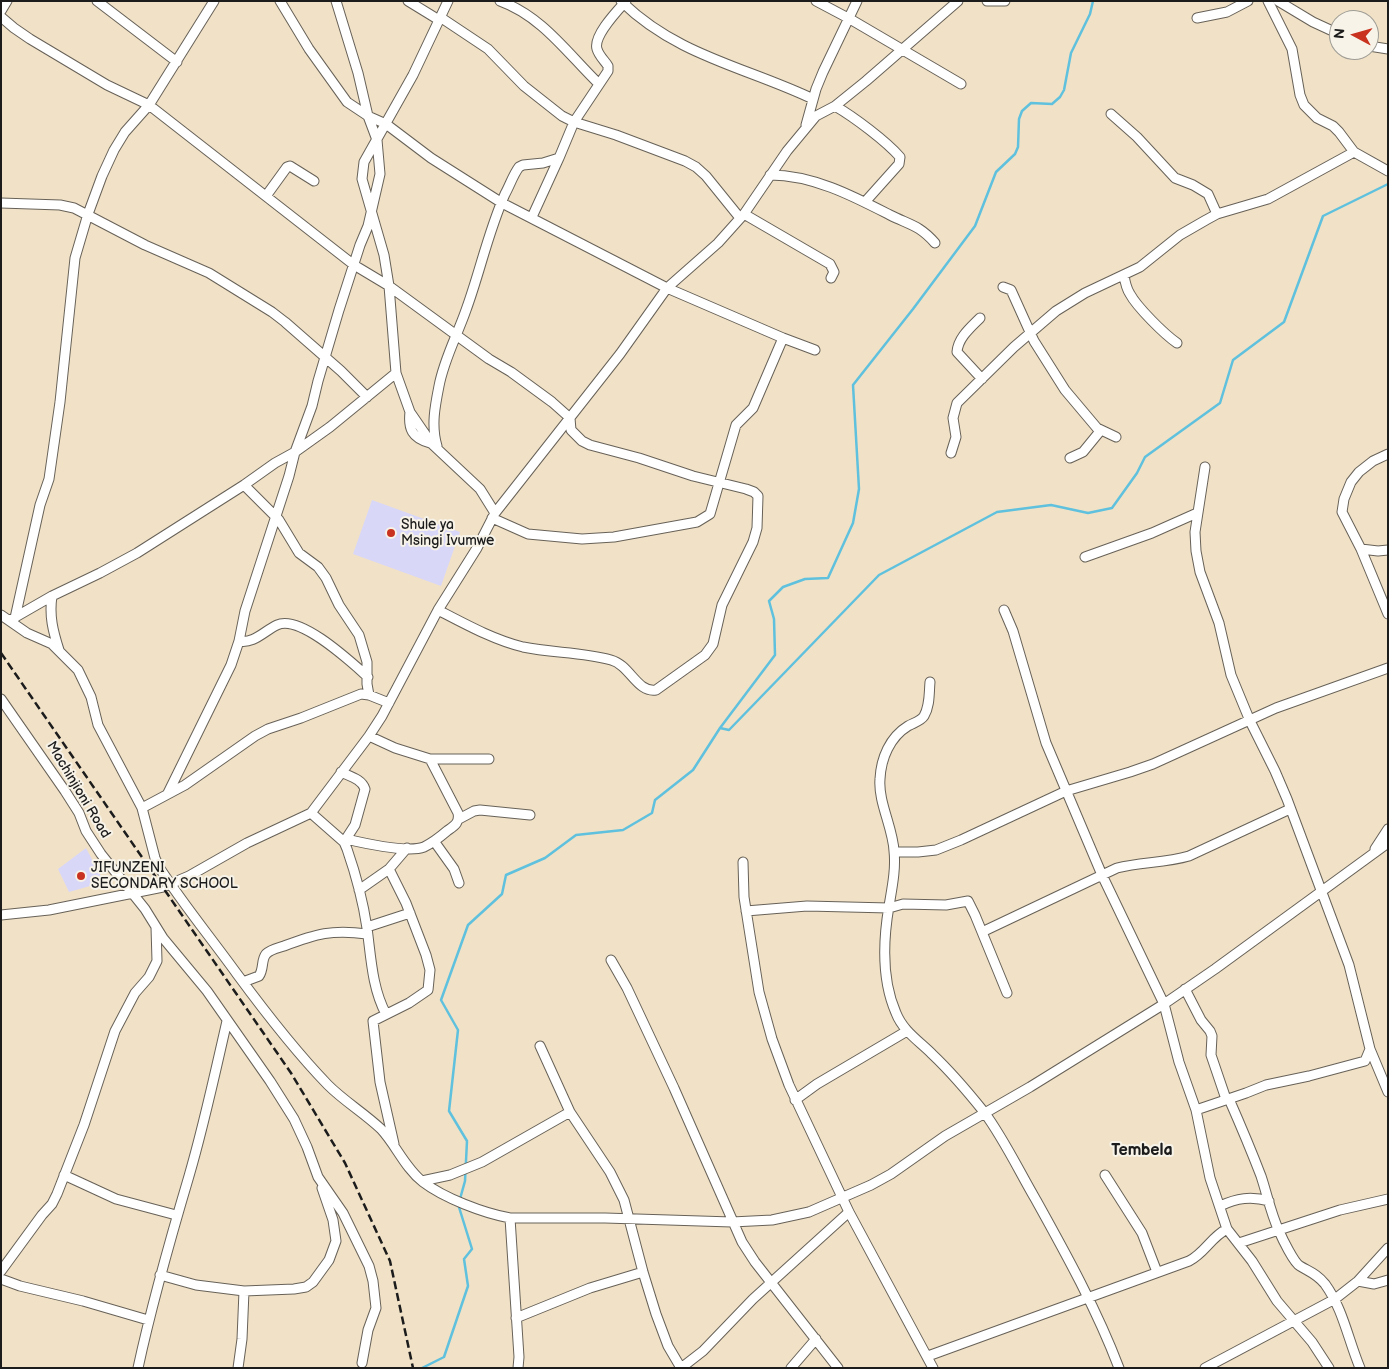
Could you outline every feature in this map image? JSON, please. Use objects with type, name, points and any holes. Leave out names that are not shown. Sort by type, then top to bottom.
[{"type":"street","points":[[1,12],[7,1]]},
{"type":"street","points":[[97,1],[177,62]]},
{"type":"street","points":[[12,619],[40,505],[49,479],[60,402],[75,258],[88,214],[114,150],[125,132],[149,105],[214,1]]},
{"type":"street","points":[[280,1],[314,56],[347,102],[368,116],[386,124],[432,158],[455,171],[502,203],[667,288],[815,350]]},
{"type":"street","points":[[168,794],[231,665],[239,641],[241,624],[295,452],[312,406],[324,358],[372,211],[380,174],[377,140],[368,116],[358,73],[336,1]]},
{"type":"street","points":[[408,1],[488,49],[524,86],[552,109],[574,122],[616,135],[696,167],[742,216],[830,264],[834,272],[831,278]]},
{"type":"street","points":[[448,1],[413,75],[364,162],[362,168],[363,187],[380,239],[389,286],[396,372],[410,412],[435,446],[480,489],[494,515],[528,534],[561,538],[607,538],[697,522],[710,514],[736,424],[750,413],[753,408],[783,338]]},
{"type":"street","points":[[500,1],[513,6],[544,27],[599,84]]},
{"type":"street","points":[[816,1],[850,18],[961,84]]},
{"type":"street","points":[[805,128],[823,72],[857,1]]},
{"type":"street","points":[[1,915],[49,910],[171,884],[189,876],[246,843],[311,813],[369,736],[389,703],[438,610],[477,548],[494,515],[620,354],[667,288],[718,243],[742,216],[805,128],[816,116],[835,106],[958,1]]},
{"type":"street","points":[[987,1],[1005,1]]},
{"type":"street","points":[[1197,18],[1227,12],[1248,1]]},
{"type":"street","points":[[1268,1],[1292,49],[1300,95],[1304,105],[1317,118],[1332,126],[1354,152],[1388,171]]},
{"type":"street","points":[[1278,1],[1329,29]]},
{"type":"street","points":[[532,217],[574,122],[608,72],[608,66],[597,48],[597,41],[623,2],[652,27],[685,46],[714,60],[772,81],[813,99]]},
{"type":"street","points":[[1,17],[30,39],[107,85],[149,105],[354,265],[389,286],[552,402],[570,418],[570,430],[574,435],[590,445],[639,458],[693,476],[746,488],[758,496],[755,535],[747,556],[722,605],[713,644],[697,662],[656,690],[650,691],[645,689],[626,667],[612,660],[524,647],[499,639],[438,610]]},
{"type":"street","points":[[835,106],[893,149],[900,157],[899,164],[865,202]]},
{"type":"street","points":[[1111,114],[1137,137],[1175,178],[1193,185],[1208,194],[1217,214]]},
{"type":"street","points":[[951,453],[956,437],[953,418],[957,403],[1007,353],[1069,302],[1140,267],[1155,257],[1180,235],[1217,214],[1268,199],[1354,152]]},
{"type":"street","points":[[435,446],[433,433],[434,413],[439,384],[455,334],[466,309],[486,244],[502,203],[519,167],[542,164],[558,158]]},
{"type":"street","points":[[266,196],[287,167],[290,166],[314,181]]},
{"type":"street","points":[[770,176],[790,177],[841,192],[912,224],[924,231],[935,243]]},
{"type":"street","points":[[1,204],[67,206],[88,214],[145,245],[209,273],[272,312],[341,371],[366,397]]},
{"type":"street","points":[[1124,275],[1130,295],[1166,336],[1176,343]]},
{"type":"street","points":[[1003,286],[1011,290],[1034,341],[1066,390],[1090,421],[1101,430],[1116,438]]},
{"type":"street","points":[[980,318],[965,333],[957,352],[982,379]]},
{"type":"street","points":[[12,619],[52,596],[136,553],[244,486],[330,427],[396,372]]},
{"type":"street","points":[[1070,458],[1084,452],[1101,430]]},
{"type":"street","points":[[1388,454],[1373,461],[1359,472],[1351,482],[1344,499],[1342,512],[1361,549],[1388,614]]},
{"type":"street","points":[[1205,467],[1195,532],[1200,572],[1219,623],[1231,675],[1275,771],[1349,965],[1370,1049],[1388,1092]]},
{"type":"street","points":[[244,486],[279,520],[299,553],[318,566],[359,635],[367,662],[369,695]]},
{"type":"street","points":[[1085,557],[1152,533],[1197,513]]},
{"type":"street","points":[[1361,549],[1378,552],[1388,550]]},
{"type":"street","points":[[52,596],[50,610],[52,626],[59,650]]},
{"type":"street","points":[[1004,610],[1013,631],[1046,743],[1102,875],[1164,1004],[1179,1062],[1196,1110],[1210,1178],[1227,1229],[1239,1243],[1277,1301],[1312,1342],[1329,1368]]},
{"type":"street","points":[[1,615],[12,619],[28,633],[52,644],[78,670],[92,700],[98,725],[142,808],[155,858],[171,884],[280,1029],[328,1085],[346,1102],[380,1128],[394,1144],[404,1161],[422,1181],[473,1207],[497,1216],[510,1218],[630,1218],[732,1222],[772,1220],[809,1212],[843,1198],[871,1186],[891,1174],[945,1136],[985,1114],[1164,1004],[1388,843]]},
{"type":"street","points":[[239,641],[250,642],[278,624],[294,624],[327,643],[368,677]]},
{"type":"street","points":[[895,852],[936,850],[1066,790],[1153,764],[1276,708],[1388,668]]},
{"type":"street","points":[[930,682],[928,709],[923,718],[902,730],[891,740],[884,758],[880,779],[895,852],[884,943],[884,967],[896,1014],[907,1031],[954,1076],[985,1114],[1036,1201],[1087,1297],[1110,1343],[1119,1368]]},
{"type":"street","points":[[142,808],[185,785],[268,729],[360,694],[369,695],[389,703]]},
{"type":"street","name":"Machinjioni Road","points":[[1,699],[65,791],[79,813],[86,831],[101,854],[155,924],[163,938],[207,991],[283,1099],[307,1146],[318,1177]]},
{"type":"street","points":[[369,736],[395,748],[430,759],[489,759]]},
{"type":"street","points":[[430,759],[459,818]]},
{"type":"street","points":[[341,772],[359,780],[364,784],[365,789],[355,825],[345,840],[359,890],[375,986],[386,1014]]},
{"type":"street","points":[[982,932],[1117,868],[1135,864],[1175,860],[1189,856],[1290,809]]},
{"type":"street","points":[[311,813],[345,840],[408,848],[423,847],[434,841],[456,824],[459,818],[474,811],[530,815]]},
{"type":"street","points":[[1372,854],[1388,829]]},
{"type":"street","points":[[434,841],[454,869],[459,883]]},
{"type":"street","points":[[359,890],[389,869],[408,848]]},
{"type":"street","points":[[743,862],[742,882],[759,992],[766,1018],[795,1100],[849,1212],[933,1368]]},
{"type":"street","points":[[389,869],[410,913],[430,970],[428,990],[396,1011],[374,1020],[373,1026],[380,1082],[394,1144]]},
{"type":"street","points":[[746,912],[807,906],[889,908],[903,904],[946,905],[968,901],[1007,993]]},
{"type":"street","points":[[243,982],[259,976],[266,954],[273,950],[314,935],[367,931],[410,913]]},
{"type":"street","points":[[1,1272],[52,1204],[89,1110],[115,1031],[135,993],[149,977],[157,961],[155,924]]},
{"type":"street","points":[[610,960],[627,988],[674,1088],[742,1242],[772,1284],[838,1368]]},
{"type":"street","points":[[1185,989],[1201,1020],[1212,1036],[1211,1055],[1228,1099],[1250,1147],[1278,1230],[1296,1262],[1318,1275],[1335,1299],[1360,1368]]},
{"type":"street","points":[[138,1368],[148,1320],[176,1215],[189,1176],[227,1021]]},
{"type":"street","points":[[795,1100],[817,1084],[907,1031]]},
{"type":"street","points":[[540,1046],[570,1112],[614,1180],[624,1200],[643,1272],[668,1346],[681,1368],[703,1351],[753,1299],[772,1284],[793,1262],[849,1212]]},
{"type":"street","points":[[1365,1061],[1370,1049]]},
{"type":"street","points":[[1196,1110],[1266,1084],[1309,1076],[1365,1061],[1378,1070]]},
{"type":"street","points":[[422,1181],[450,1174],[482,1162],[570,1112]]},
{"type":"street","points":[[64,1174],[116,1199],[176,1215]]},
{"type":"street","points":[[1105,1175],[1142,1233],[1157,1272]]},
{"type":"street","points":[[160,1275],[196,1285],[244,1291],[294,1289],[313,1282],[329,1260],[336,1241],[330,1207],[318,1177]]},
{"type":"street","points":[[318,1177],[343,1214],[368,1266],[373,1281],[376,1308],[368,1330],[362,1363]]},
{"type":"street","points":[[1220,1206],[1243,1198],[1269,1201]]},
{"type":"street","points":[[1239,1243],[1340,1210],[1388,1199]]},
{"type":"street","points":[[510,1218],[518,1368]]},
{"type":"street","points":[[928,1356],[1196,1258],[1213,1238],[1227,1229]]},
{"type":"street","points":[[1205,1368],[1335,1299],[1358,1281],[1388,1248]]},
{"type":"street","points":[[516,1318],[590,1288],[643,1272]]},
{"type":"street","points":[[1,1279],[20,1286],[83,1301],[148,1320]]},
{"type":"street","points":[[1358,1281],[1374,1284],[1388,1280]]},
{"type":"street","points":[[238,1368],[242,1339],[244,1291]]},
{"type":"street","points":[[791,1368],[816,1340]]},
{"type":"shaded area","points":[[372,500],[460,532],[441,586],[353,554]]},
{"type":"shaded area","name":"JIFUNZENI SECONDARY SCHOOL","points":[[86,848],[104,882],[69,892],[58,869]]},
{"type":"waterway","points":[[460,1199],[465,1181],[467,1141],[449,1111],[458,1030],[441,1000],[468,925],[502,894],[506,875],[545,858],[576,835],[623,830],[652,813],[655,800],[693,770],[720,728],[775,655],[774,619],[769,601],[783,587],[805,579],[828,578],[853,523],[859,489],[853,385],[975,226],[996,172],[1015,154],[1018,147],[1019,119],[1022,111],[1031,103],[1052,104],[1060,97],[1064,90],[1071,53],[1090,14],[1093,1]]},
{"type":"waterway","points":[[720,728],[729,730],[879,575],[997,512],[1051,505],[1088,513],[1112,508],[1137,473],[1145,457],[1220,403],[1233,360],[1284,322],[1323,216],[1388,184]]},
{"type":"waterway","points":[[422,1368],[444,1357],[468,1286],[464,1259],[472,1249],[458,1204]]},
{"type":"railway","points":[[1,653],[291,1073],[345,1163],[390,1261],[413,1368]]},
{"type":"place","name":"Shule ya Msingi Ivumwe","points":[[391,533]]},
{"type":"place","name":"JIFUNZENI SECONDARY SCHOOL","points":[[81,876]]},
{"type":"district","name":"Tembela","points":[[1142,1151]]}]
